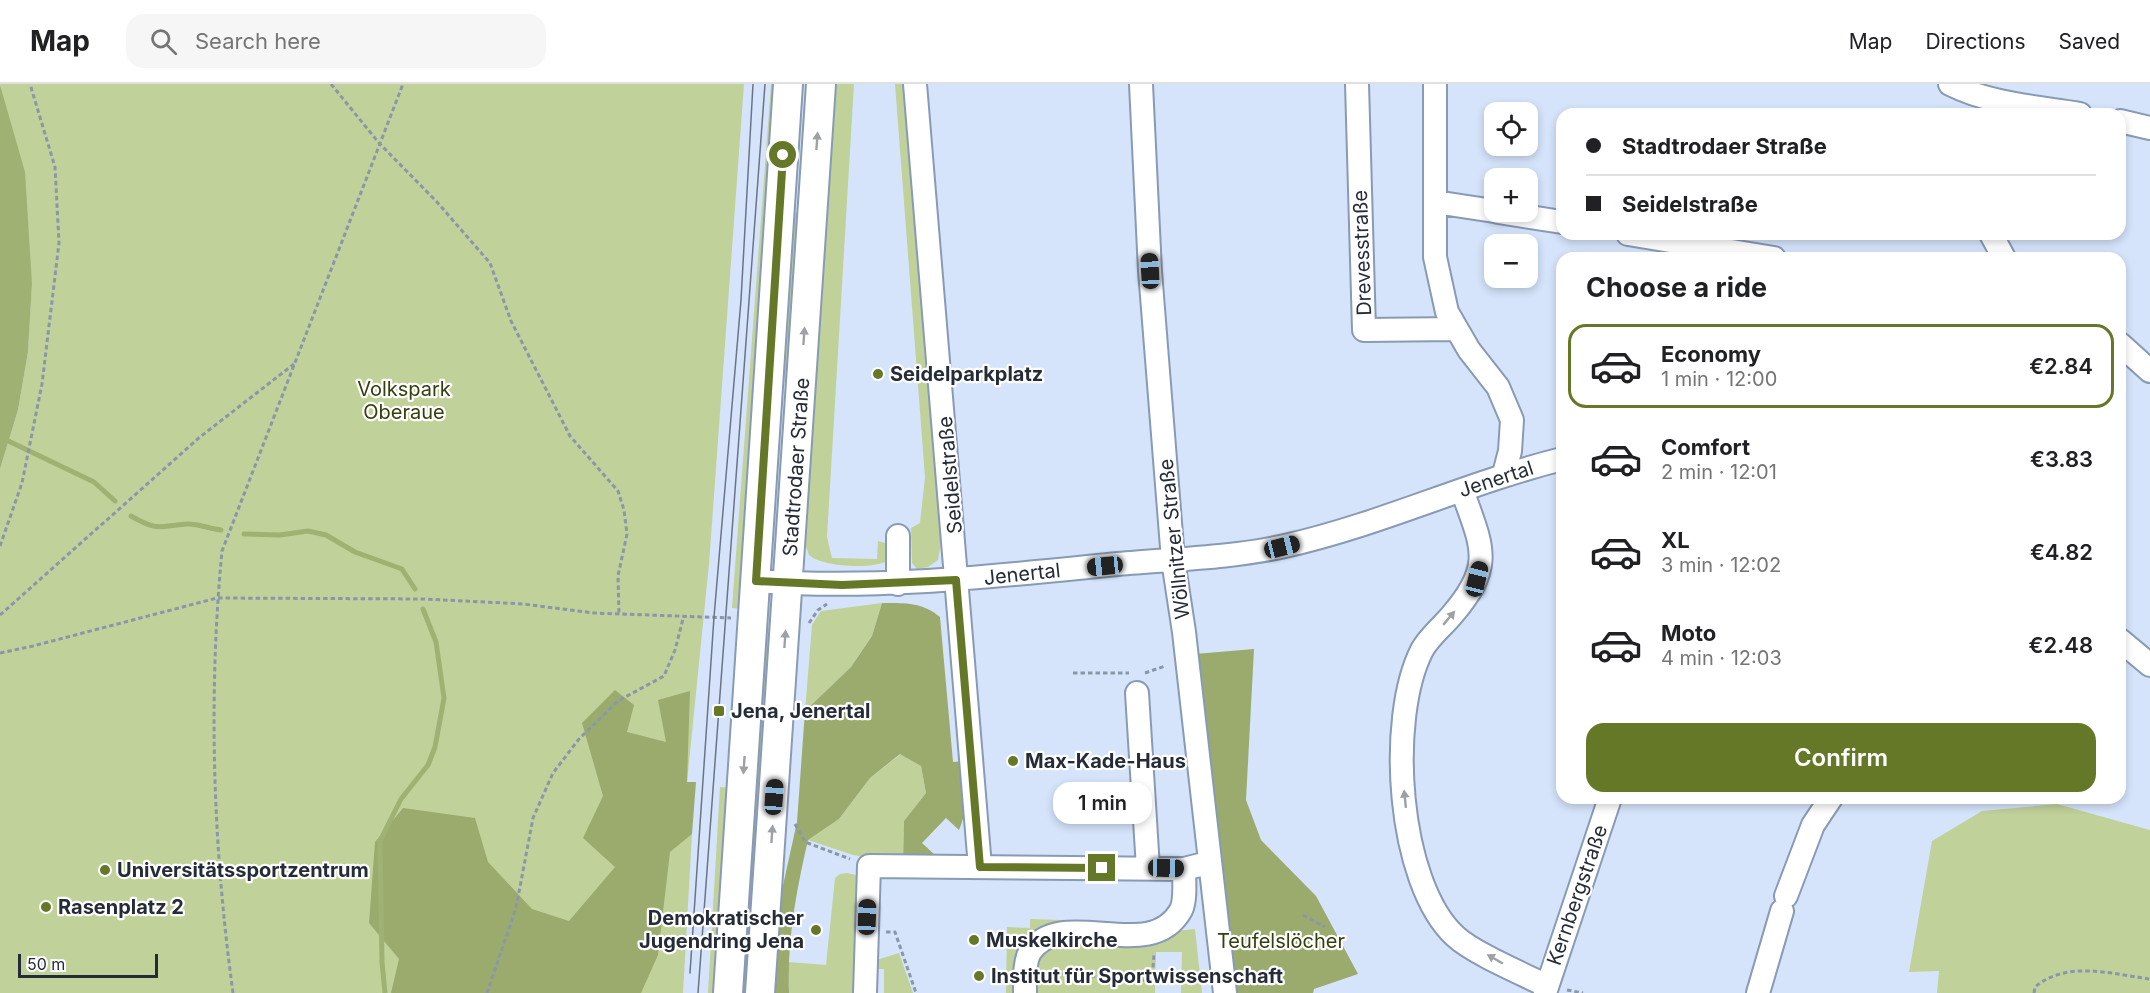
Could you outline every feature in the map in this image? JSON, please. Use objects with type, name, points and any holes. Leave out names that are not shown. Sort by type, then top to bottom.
[{"type":"main road","name":"Stadtrodaer Straße","points":[[728,993],[788,84]]},
{"type":"main road","name":"Stadtrodaer Straße","points":[[760,993],[821,84]]},
{"type":"street","name":"Seidelstraße","points":[[915,84],[980,867]]},
{"type":"street","name":"Wöllnitzer Straße","points":[[1140,84],[1150,271],[1173,559],[1184,632],[1208,863],[1225,993]]},
{"type":"street","name":"Drevesstraße","points":[[1357,84],[1364,330],[1456,329]]},
{"type":"street","points":[[1435,84],[1435,257],[1447,312],[1456,329],[1498,387],[1512,420],[1510,451],[1504,474]]},
{"type":"street","points":[[1963,87],[2008,100],[2049,108]]},
{"type":"street","points":[[2126,123],[2150,128]]},
{"type":"street","points":[[1435,201],[1484,209]]},
{"type":"street","points":[[1538,218],[1556,221]]},
{"type":"street","points":[[1664,240],[1738,252]]},
{"type":"street","points":[[2126,349],[2150,371]]},
{"type":"street","name":"Jenertal","points":[[756,581],[898,584],[1282,547],[1391,515],[1504,474],[1556,461]]},
{"type":"street","points":[[1462,490],[1483,556],[1477,579],[1456,610],[1423,649],[1404,705],[1401,759],[1407,826],[1424,890],[1438,916],[1455,937],[1546,990]]},
{"type":"street","points":[[898,536],[898,584]]},
{"type":"street","points":[[2126,645],[2150,665]]},
{"type":"street","points":[[1137,693],[1148,868]]},
{"type":"street","name":"Kernbergstraße","points":[[1546,990],[1608,804]]},
{"type":"street","points":[[1758,993],[1784,903],[1813,825],[1827,804]]},
{"type":"street","points":[[865,993],[868,866],[1184,869],[1208,863]]},
{"type":"street","points":[[1025,993],[1029,954],[1042,939],[1059,933],[1137,935],[1168,927],[1182,908],[1184,869]]},
{"type":"path","points":[[0,546],[22,483],[32,437],[42,384],[59,243],[55,166],[30,84]]},
{"type":"path","points":[[331,84],[379,143],[437,202],[490,263],[516,330],[570,436],[618,491],[624,510],[627,534],[618,576],[619,615]]},
{"type":"path","points":[[233,993],[225,932],[213,743],[217,598],[222,551],[242,493],[403,84]]},
{"type":"path","points":[[0,615],[200,437],[295,363]]},
{"type":"path","points":[[0,653],[217,598],[424,599],[523,604],[619,615],[690,615]]},
{"type":"path","points":[[487,993],[516,908],[533,818],[553,773],[579,739],[618,700],[663,676],[675,650],[684,615]]},
{"type":"path","points":[[1073,673],[1146,673],[1165,666]]},
{"type":"path","points":[[793,820],[805,842],[868,866]]},
{"type":"path","points":[[1303,915],[1325,927]]},
{"type":"path","points":[[1026,970],[1152,981],[1156,930]]},
{"type":"path","points":[[867,932],[895,932],[916,993]]},
{"type":"path","points":[[2034,993],[2035,987],[2042,981],[2072,970],[2150,979]]},
{"type":"green space","name":"Volkspark Oberaue","points":[[0,84],[744,84],[709,564],[681,842],[692,834],[683,993],[0,993],[0,469],[18,410],[28,352],[32,284]]},
{"type":"green space","points":[[771,84],[778,84],[744,609],[732,608]]},
{"type":"green space","points":[[836,84],[854,84],[827,537],[832,558],[877,559],[878,541],[888,544],[889,560],[861,566],[848,566],[816,559],[809,555],[805,544]]},
{"type":"green space","points":[[895,84],[908,84],[947,543],[941,543],[938,560],[928,567],[917,569],[912,563],[911,528],[920,523],[925,477]]},
{"type":"green space","points":[[792,212],[803,213],[786,400],[783,359]]},
{"type":"green space","points":[[882,603],[872,636],[851,667],[805,711],[812,625],[821,611]]},
{"type":"green space","points":[[882,603],[906,603],[920,606],[940,617],[953,762],[966,761],[966,796],[962,822],[959,830],[946,818],[922,843],[935,855],[903,863],[904,821],[926,793],[921,766],[900,754],[870,778],[839,819],[808,840],[793,916],[789,954],[789,993],[773,993],[780,899],[797,822],[805,711],[851,667],[872,636]]},
{"type":"green space","points":[[764,628],[775,628],[751,993],[741,993]]},
{"type":"green space","name":"Teufelslöcher","points":[[1254,649],[1246,800],[1261,840],[1316,896],[1358,974],[1314,989],[1313,993],[1236,993],[1195,654]]},
{"type":"green space","points":[[615,690],[634,705],[627,732],[666,742],[658,700],[690,691],[687,782],[696,782],[692,834],[670,852],[658,955],[641,993],[391,993],[399,959],[369,923],[375,842],[403,808],[475,818],[488,862],[532,909],[569,921],[615,867],[583,838],[603,796],[582,723]]},
{"type":"green space","points":[[901,754],[921,766],[926,793],[904,821],[903,863],[853,855],[808,840],[839,819],[870,778]]},
{"type":"green space","points":[[720,787],[732,788],[719,993],[708,993]]},
{"type":"green space","points":[[2057,804],[2150,830],[2150,993],[1937,993],[1939,971],[1909,972],[1932,841],[1982,811]]},
{"type":"green space","points":[[847,873],[856,875],[853,993],[789,993],[788,962],[826,965],[835,878]]},
{"type":"green space","points":[[1030,919],[1091,921],[1091,928],[1058,927],[1018,993],[1006,993],[1007,927],[1030,928]]},
{"type":"green space","points":[[1195,929],[1202,993],[1181,993],[1182,952],[1156,952],[1155,993],[1029,993],[1042,944]]},
{"type":"green space","points":[[899,953],[913,993],[884,993],[884,969],[870,969],[870,962]]},
{"type":"shaded area","points":[[0,85],[25,172],[32,284],[28,352],[18,410],[0,469]]},
{"type":"waterway","points":[[0,437],[94,482],[115,501]]},
{"type":"waterway","points":[[131,516],[153,526],[191,524],[221,530]]},
{"type":"waterway","points":[[244,534],[280,535],[308,531],[326,535],[355,552],[402,569],[415,589]]},
{"type":"waterway","points":[[385,993],[382,962],[380,841],[401,799],[428,765],[435,747],[444,698],[436,642],[423,609]]},
{"type":"tram line","points":[[690,973],[714,617],[741,300],[753,84]]},
{"type":"tram line","points":[[698,993],[765,84]]},
{"type":"place","name":"Seidelparkplatz","points":[[878,374]]},
{"type":"place","name":"Jena, Jenertal","points":[[719,711]]},
{"type":"place","name":"Max-Kade-Haus","points":[[1013,761]]},
{"type":"place","name":"Universitätssportzentrum","points":[[105,870]]},
{"type":"place","name":"Rasenplatz 2","points":[[46,907]]},
{"type":"place","name":"Demokratischer Jugendring Jena","points":[[816,930]]},
{"type":"place","name":"Muskelkirche","points":[[974,940]]},
{"type":"place","name":"Institut für Sportwissenschaft","points":[[979,976]]},
{"type":"route","points":[[783,155],[756,581],[842,585],[956,580],[980,867],[1102,868]]}]
